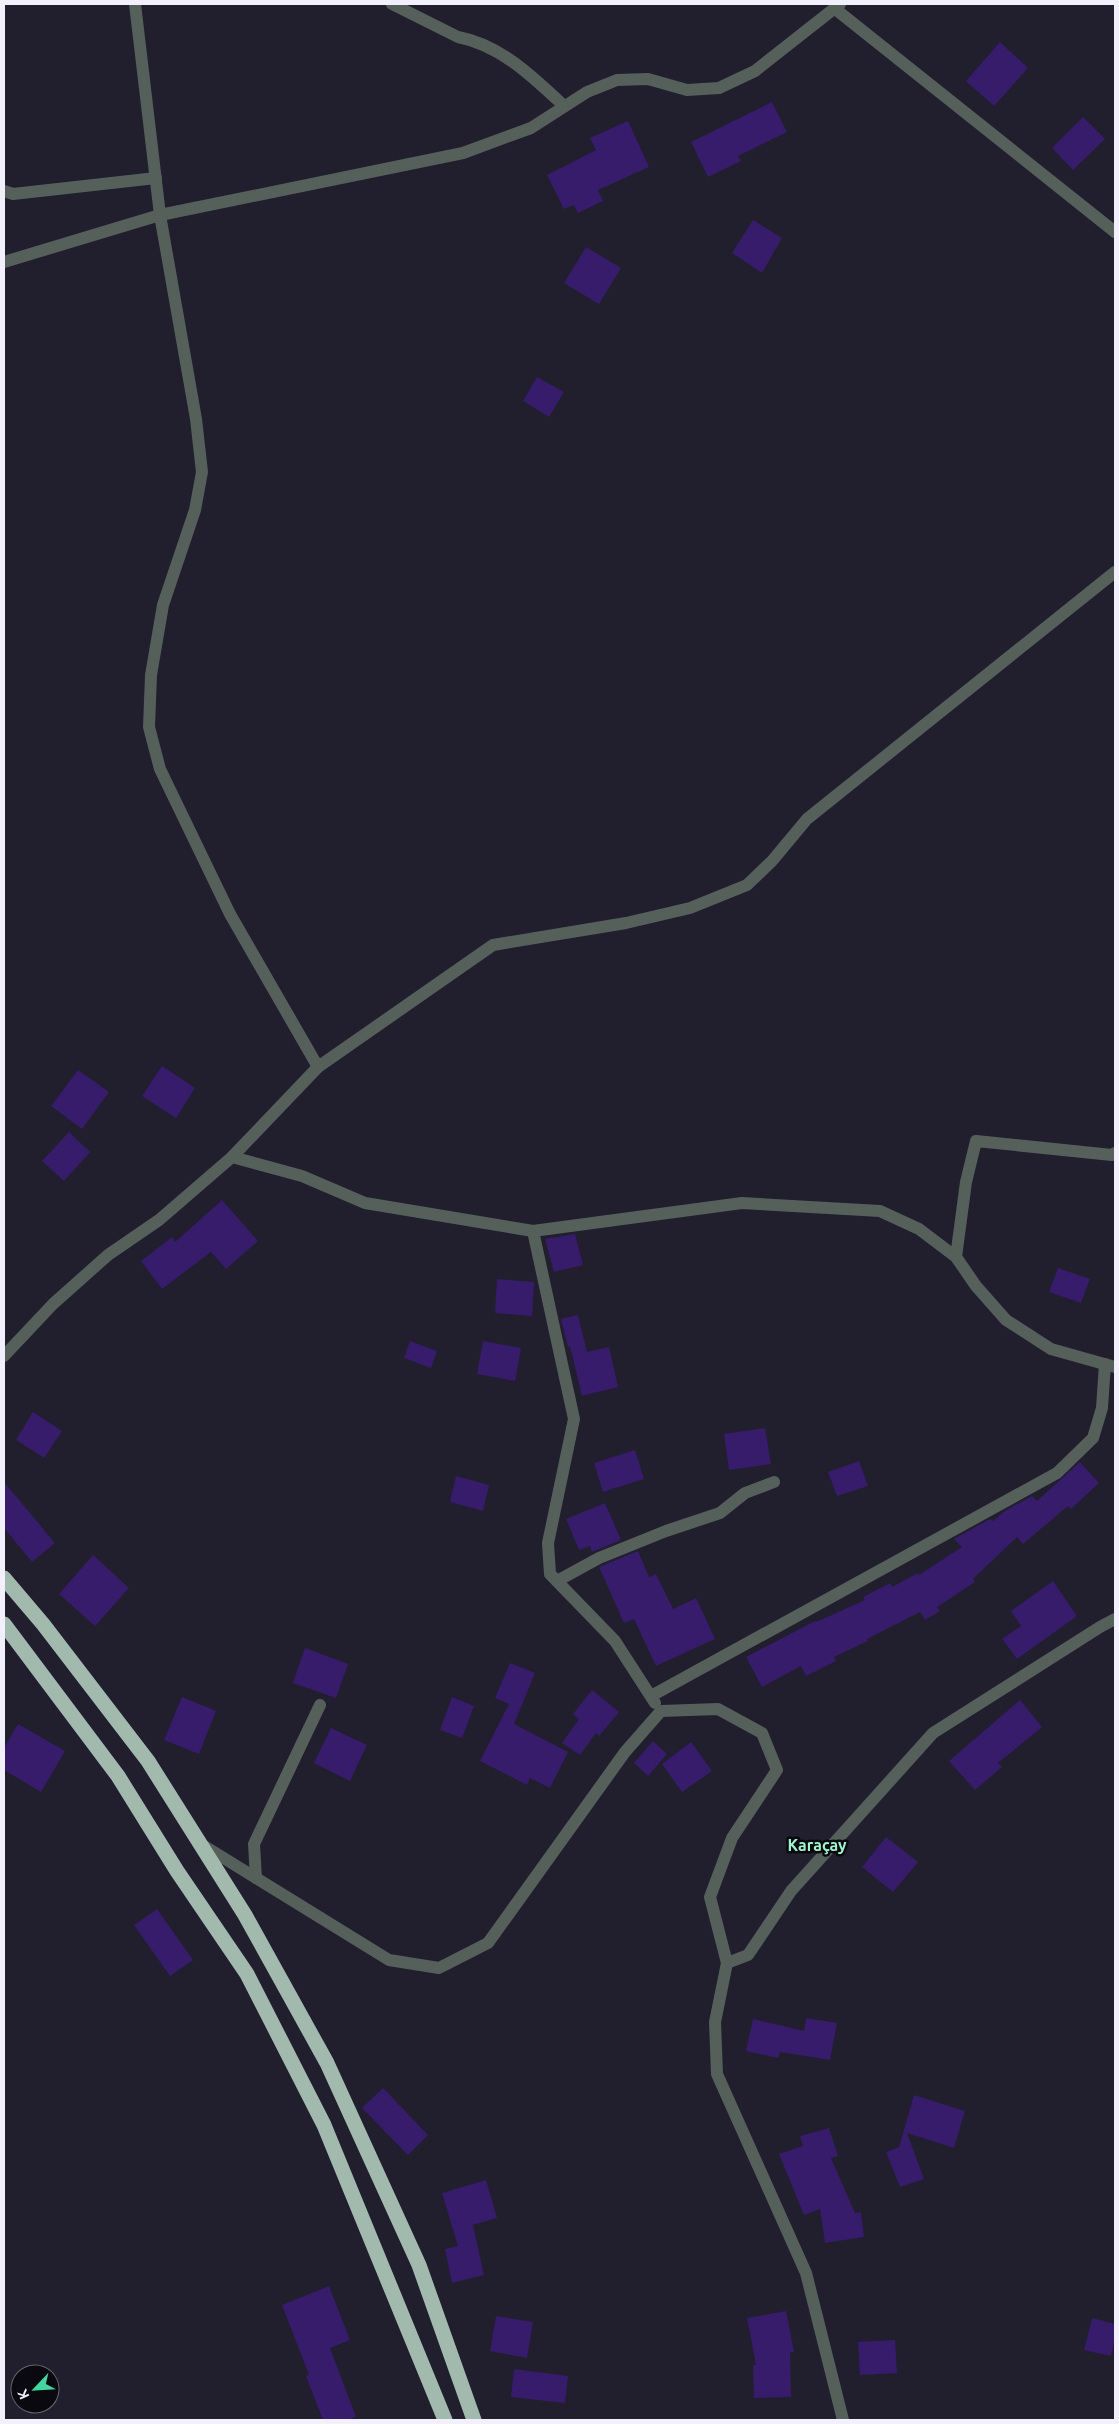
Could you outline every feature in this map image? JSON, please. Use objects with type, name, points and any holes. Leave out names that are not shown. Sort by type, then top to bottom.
[{"type":"highway","points":[[4,1578],[43,1624],[148,1761],[245,1915],[327,2063],[419,2265],[474,2420]]},
{"type":"highway","points":[[4,1624],[118,1776],[177,1871],[247,1974],[324,2125],[445,2420]]},
{"type":"street","points":[[135,4],[160,215],[196,419],[202,472],[195,510],[163,605],[151,675],[149,727],[160,769],[230,914],[318,1067]]},
{"type":"street","points":[[392,4],[458,37],[469,39],[521,65],[564,106]]},
{"type":"street","points":[[4,262],[160,215],[463,153],[531,128],[587,92],[617,80],[648,79],[687,90],[719,88],[755,71],[837,6],[1115,232]]},
{"type":"street","points":[[4,191],[13,194],[156,178]]},
{"type":"street","points":[[4,1356],[52,1304],[108,1255],[159,1220],[232,1157],[318,1067],[493,945],[635,921],[690,908],[747,885],[772,861],[807,819],[1115,572]]},
{"type":"street","points":[[956,1257],[966,1182],[976,1141],[1077,1152],[1112,1155],[1115,1153]]},
{"type":"street","points":[[232,1157],[302,1176],[365,1203],[533,1231],[742,1203],[880,1211],[919,1229],[956,1257],[976,1286],[1006,1320],[1052,1349],[1110,1365],[1102,1408],[1093,1438],[1056,1473],[651,1696]]},
{"type":"street","points":[[533,1231],[574,1419],[548,1543],[550,1574],[616,1641],[661,1711]]},
{"type":"street","points":[[557,1582],[599,1558],[666,1531],[720,1513],[745,1493],[774,1482]]},
{"type":"street","points":[[727,1963],[748,1955],[791,1891],[933,1734],[1100,1626],[1115,1619]]},
{"type":"street","points":[[256,1878],[254,1844],[320,1705]]},
{"type":"street","points":[[200,1843],[389,1960],[439,1968],[488,1943],[625,1752],[661,1711],[718,1709],[762,1733],[777,1770],[732,1838],[710,1897],[727,1963],[715,2022],[717,2074],[806,2274],[843,2420]]},
{"type":"building","points":[[1000,42],[1028,68],[994,106],[966,81]]},
{"type":"building","points":[[772,102],[787,132],[738,156],[741,161],[708,177],[691,142]]},
{"type":"building","points":[[1083,117],[1105,139],[1073,170],[1052,148]]},
{"type":"building","points":[[628,121],[649,167],[598,190],[603,201],[578,213],[574,205],[564,209],[547,175],[596,150],[590,138]]},
{"type":"building","points":[[753,220],[782,238],[762,273],[732,253]]},
{"type":"building","points":[[586,247],[621,268],[599,304],[564,283]]},
{"type":"building","points":[[537,377],[564,392],[549,417],[523,401]]},
{"type":"building","points":[[162,1066],[195,1088],[176,1118],[142,1096]]},
{"type":"building","points":[[78,1070],[109,1092],[82,1129],[51,1106]]},
{"type":"building","points":[[69,1132],[90,1152],[64,1181],[42,1161]]},
{"type":"building","points":[[222,1200],[258,1241],[226,1269],[211,1252],[162,1289],[141,1261],[172,1237],[175,1242]]},
{"type":"building","points":[[575,1234],[583,1265],[554,1272],[545,1239]]},
{"type":"building","points":[[1058,1268],[1090,1279],[1081,1303],[1049,1292]]},
{"type":"building","points":[[497,1279],[534,1282],[532,1316],[495,1313]]},
{"type":"building","points":[[578,1315],[587,1352],[609,1347],[618,1387],[582,1396],[570,1346],[568,1347],[561,1319]]},
{"type":"building","points":[[410,1341],[437,1351],[431,1368],[404,1358]]},
{"type":"building","points":[[483,1341],[521,1348],[515,1381],[477,1374]]},
{"type":"building","points":[[33,1412],[62,1431],[44,1458],[16,1440]]},
{"type":"building","points":[[765,1428],[771,1464],[729,1470],[724,1434]]},
{"type":"building","points":[[635,1450],[644,1479],[603,1492],[594,1463]]},
{"type":"building","points":[[859,1461],[868,1486],[837,1496],[828,1472]]},
{"type":"building","points":[[1080,1462],[1099,1483],[1071,1509],[1068,1506],[1023,1544],[1017,1537],[973,1579],[975,1582],[937,1607],[940,1611],[925,1620],[920,1612],[867,1639],[868,1641],[834,1657],[836,1661],[806,1676],[801,1666],[762,1687],[746,1657],[815,1621],[865,1600],[863,1597],[890,1583],[892,1587],[918,1573],[919,1575],[962,1547],[954,1539],[990,1519],[993,1521],[1005,1511],[1032,1496],[1037,1501]]},
{"type":"building","points":[[456,1476],[489,1485],[483,1511],[450,1502]]},
{"type":"building","points":[[4,1482],[55,1543],[32,1562],[4,1528]]},
{"type":"building","points":[[605,1503],[621,1540],[592,1552],[590,1546],[579,1550],[566,1519]]},
{"type":"building","points":[[638,1551],[649,1577],[656,1574],[673,1609],[696,1598],[715,1639],[656,1666],[634,1619],[624,1623],[599,1567]]},
{"type":"building","points":[[93,1555],[129,1588],[95,1626],[59,1594]]},
{"type":"building","points":[[1053,1581],[1077,1616],[1017,1659],[1002,1639],[1021,1626],[1011,1611]]},
{"type":"building","points":[[305,1648],[348,1664],[336,1698],[293,1683]]},
{"type":"building","points":[[510,1663],[535,1673],[514,1724],[568,1752],[550,1788],[530,1778],[527,1785],[480,1761],[509,1704],[495,1698]]},
{"type":"building","points":[[592,1690],[619,1712],[599,1736],[596,1733],[580,1755],[562,1743],[579,1719],[573,1714]]},
{"type":"building","points":[[182,1697],[216,1711],[199,1754],[164,1740]]},
{"type":"building","points":[[452,1697],[474,1706],[462,1738],[440,1730]]},
{"type":"building","points":[[1020,1700],[1042,1727],[998,1763],[1002,1767],[975,1790],[949,1761]]},
{"type":"building","points":[[18,1724],[65,1751],[41,1792],[4,1770],[4,1748]]},
{"type":"building","points":[[331,1728],[367,1745],[350,1781],[314,1763]]},
{"type":"building","points":[[653,1741],[667,1754],[648,1776],[634,1763]]},
{"type":"building","points":[[691,1742],[712,1771],[682,1792],[662,1764]]},
{"type":"building","points":[[886,1837],[918,1862],[893,1892],[862,1867]]},
{"type":"building","points":[[157,1909],[193,1960],[170,1976],[134,1925]]},
{"type":"building","points":[[806,2018],[837,2023],[830,2060],[780,2052],[778,2058],[746,2051],[753,2019],[804,2031]]},
{"type":"building","points":[[383,2088],[428,2135],[408,2155],[362,2108]]},
{"type":"building","points":[[914,2095],[965,2111],[954,2148],[907,2133],[924,2179],[900,2187],[886,2152],[899,2147]]},
{"type":"building","points":[[829,2128],[838,2156],[831,2158],[855,2213],[861,2212],[864,2237],[825,2243],[820,2209],[804,2215],[779,2154],[803,2146],[800,2136]]},
{"type":"building","points":[[486,2180],[497,2218],[473,2225],[484,2275],[452,2283],[445,2249],[458,2246],[442,2193]]},
{"type":"building","points":[[329,2286],[350,2340],[330,2348],[356,2417],[348,2420],[323,2420],[306,2376],[309,2375],[282,2305]]},
{"type":"building","points":[[786,2311],[794,2352],[790,2352],[791,2397],[754,2398],[753,2365],[756,2365],[747,2318]]},
{"type":"building","points":[[496,2316],[533,2322],[527,2358],[490,2351]]},
{"type":"building","points":[[1092,2318],[1115,2324],[1115,2337],[1111,2356],[1084,2350]]},
{"type":"building","points":[[895,2340],[897,2373],[860,2375],[858,2342]]},
{"type":"building","points":[[514,2369],[568,2376],[565,2403],[511,2397]]},
{"type":"district","name":"Karaçay","points":[[817,1845]]}]
